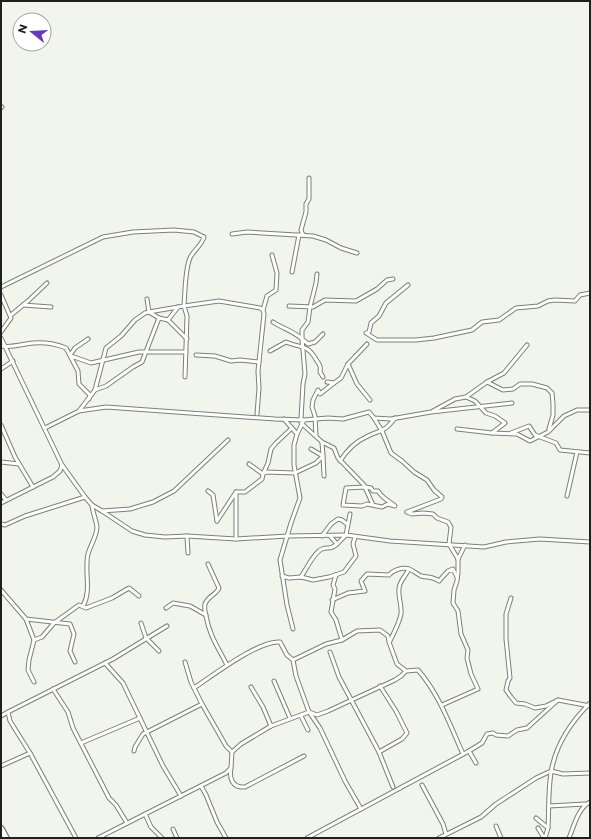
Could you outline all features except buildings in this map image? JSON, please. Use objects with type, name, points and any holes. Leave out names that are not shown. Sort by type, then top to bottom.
[{"type":"highway","points":[[1,829],[6,838]]},
{"type":"street","points":[[305,236],[301,230],[306,212],[306,204],[309,199],[309,178]]},
{"type":"street","points":[[1,287],[103,237],[133,232],[174,230],[194,232],[202,235],[204,239],[188,262],[184,306],[187,316],[186,377]]},
{"type":"street","points":[[232,234],[247,232],[299,235],[326,240],[341,248],[357,253]]},
{"type":"street","points":[[292,272],[299,235]]},
{"type":"street","points":[[257,414],[259,362],[264,314],[263,310],[267,296],[275,291],[276,288],[277,273],[272,255]]},
{"type":"street","points":[[293,629],[280,560],[288,536],[290,523],[300,498],[295,473],[294,445],[301,420],[303,384],[306,374],[302,346],[302,330],[308,322],[317,274]]},
{"type":"street","points":[[289,306],[313,307],[325,300],[356,301],[377,289],[387,280],[393,279]]},
{"type":"street","points":[[1,332],[11,318],[11,315],[47,283]]},
{"type":"street","points":[[408,285],[386,303],[379,316],[371,323],[369,332],[366,333],[377,340],[434,338],[472,330],[482,322],[499,320],[516,308],[538,306],[548,301],[555,300],[575,301],[580,295],[590,293]]},
{"type":"street","points":[[1,295],[11,315]]},
{"type":"street","points":[[147,299],[149,312]]},
{"type":"street","points":[[79,411],[95,390],[107,346],[121,336],[135,320],[145,313],[224,301],[257,306],[263,310]]},
{"type":"street","points":[[24,305],[51,306]]},
{"type":"street","points":[[168,320],[178,307]]},
{"type":"street","points":[[149,312],[159,318],[168,320],[187,339]]},
{"type":"street","points":[[95,390],[106,386],[133,367],[140,364],[159,318]]},
{"type":"street","points":[[274,322],[284,329],[294,332],[308,344],[314,342],[323,334]]},
{"type":"street","points":[[1,338],[62,465],[85,498],[92,505],[127,529],[139,534],[165,537],[187,536],[236,539],[346,535],[390,542],[486,547],[503,542],[540,539],[590,542]]},
{"type":"street","points":[[71,356],[75,348],[88,339]]},
{"type":"street","points":[[270,351],[286,342],[302,346],[312,351],[321,367],[320,372],[323,377]]},
{"type":"street","points":[[1,346],[6,347],[34,343],[56,344],[66,348],[78,371],[79,384],[90,395],[88,400]]},
{"type":"street","points":[[316,436],[315,419],[312,407],[316,393],[318,390],[320,394],[341,378],[348,364],[367,344]]},
{"type":"street","points":[[431,412],[455,399],[466,397],[487,382],[504,373],[527,345]]},
{"type":"street","points":[[71,356],[91,364],[102,360],[145,352],[186,352]]},
{"type":"street","points":[[196,355],[215,356],[232,361],[240,360],[259,362]]},
{"type":"street","points":[[1,369],[12,361]]},
{"type":"street","points":[[348,364],[357,384],[370,400]]},
{"type":"street","points":[[327,382],[334,383]]},
{"type":"street","points":[[487,382],[503,390],[513,389],[520,384],[532,384],[547,388],[552,393],[553,415],[548,432]]},
{"type":"street","points":[[466,397],[474,400],[486,413],[495,416],[505,423],[492,433]]},
{"type":"street","points":[[374,418],[395,418],[431,412],[512,403]]},
{"type":"street","points":[[45,428],[79,411],[106,407],[301,420],[345,418],[368,412],[374,418],[382,431],[391,454],[400,459],[414,472],[427,480],[434,490],[442,497],[441,499],[407,512],[412,514],[431,514],[448,522],[451,530],[449,544],[458,559]]},
{"type":"street","points":[[458,429],[517,434],[530,441],[548,432],[564,416],[576,411],[590,410]]},
{"type":"street","points":[[340,461],[347,450],[366,436],[382,431],[388,427],[395,418]]},
{"type":"street","points":[[284,419],[297,434]]},
{"type":"street","points":[[301,420],[322,442],[334,448],[340,461],[365,487],[373,505]]},
{"type":"street","points":[[509,434],[529,426],[534,435],[556,444],[560,450],[590,453]]},
{"type":"street","points":[[1,427],[19,464],[33,487]]},
{"type":"street","points":[[236,492],[245,492],[262,479],[268,464],[271,450],[276,443],[292,428]]},
{"type":"street","points":[[102,511],[130,510],[153,502],[174,491],[193,475],[208,457],[228,440]]},
{"type":"street","points":[[322,442],[324,476]]},
{"type":"street","points":[[311,449],[323,456]]},
{"type":"street","points":[[567,496],[577,452]]},
{"type":"street","points":[[263,474],[266,472],[295,473],[316,463],[323,456]]},
{"type":"street","points":[[1,462],[19,464]]},
{"type":"street","points":[[249,464],[263,474]]},
{"type":"street","points":[[1,503],[53,477],[60,471],[62,465]]},
{"type":"street","points":[[346,488],[371,488],[374,491],[378,491],[381,496],[395,506],[388,504],[382,507],[373,505],[343,505],[346,488]]},
{"type":"street","points":[[208,491],[213,495],[216,521],[236,492]]},
{"type":"street","points":[[236,492],[236,539]]},
{"type":"street","points":[[1,494],[6,500]]},
{"type":"street","points":[[1,524],[5,525],[25,516],[85,498]]},
{"type":"street","points":[[83,606],[87,599],[88,574],[86,565],[88,552],[97,528],[92,505]]},
{"type":"street","points":[[301,577],[314,556],[322,548],[332,548],[346,535],[350,514]]},
{"type":"street","points":[[322,536],[331,524],[338,519],[347,524]]},
{"type":"street","points":[[187,536],[188,553]]},
{"type":"street","points":[[330,536],[337,544]]},
{"type":"street","points":[[282,576],[289,578],[301,577],[313,580],[344,572],[356,556],[353,544],[355,537]]},
{"type":"street","points":[[442,705],[478,689],[471,674],[467,658],[468,650],[461,634],[458,611],[453,603],[454,590],[458,578],[458,559],[465,545]]},
{"type":"street","points":[[208,564],[219,588],[216,593],[210,596],[205,607],[206,615],[212,639],[227,665]]},
{"type":"street","points":[[332,600],[348,593],[365,591],[361,581],[367,574],[389,575],[393,571],[409,569],[421,576],[434,577],[439,581],[448,571],[453,569],[458,578]]},
{"type":"street","points":[[389,642],[401,614],[398,589],[401,581],[409,569]]},
{"type":"street","points":[[336,575],[333,585],[335,588],[331,612],[336,620],[342,640]]},
{"type":"street","points":[[34,640],[42,637],[54,623],[79,605],[86,608],[112,598],[129,588],[139,596]]},
{"type":"street","points":[[1,590],[26,619],[34,640],[28,660],[28,670],[34,682]]},
{"type":"street","points":[[511,598],[506,614],[506,639],[510,678],[506,690],[511,697],[516,703],[525,704],[535,708],[546,706],[558,700],[589,705]]},
{"type":"street","points":[[166,608],[173,603],[190,606],[206,615]]},
{"type":"street","points":[[198,610],[205,607]]},
{"type":"street","points":[[26,619],[70,624],[74,634],[70,650],[75,662]]},
{"type":"street","points":[[141,623],[146,638],[159,651]]},
{"type":"street","points":[[1,716],[105,663],[167,626]]},
{"type":"street","points":[[292,660],[326,644],[342,640],[357,631],[380,630],[388,636],[397,664],[406,671]]},
{"type":"street","points":[[194,688],[227,665],[253,650],[280,642],[287,655],[292,660],[309,712],[320,728],[345,781],[361,809]]},
{"type":"street","points":[[330,652],[339,677],[379,752],[393,787]]},
{"type":"street","points":[[185,662],[194,688],[202,704],[226,746],[232,752]]},
{"type":"street","points":[[105,663],[123,683],[163,766],[181,796]]},
{"type":"street","points":[[304,756],[245,787],[241,788],[233,783],[230,777],[232,752],[241,744],[271,726],[309,712],[317,715],[401,676],[406,671],[418,670],[442,705],[464,754]]},
{"type":"street","points":[[274,681],[290,718]]},
{"type":"street","points":[[251,686],[263,707],[271,726]]},
{"type":"street","points":[[379,752],[402,739],[407,733],[396,711],[380,686]]},
{"type":"street","points":[[53,689],[68,712],[73,728],[109,798],[116,805],[127,823]]},
{"type":"street","points":[[307,838],[482,744],[487,734],[493,733],[496,735],[508,736],[517,730],[527,728],[558,700]]},
{"type":"street","points":[[134,751],[143,734],[202,704]]},
{"type":"street","points":[[544,838],[548,828],[551,771],[562,738],[589,705]]},
{"type":"street","points":[[8,712],[10,721],[30,753],[76,838]]},
{"type":"street","points":[[301,716],[308,730]]},
{"type":"street","points":[[81,743],[140,718]]},
{"type":"street","points":[[469,751],[476,763]]},
{"type":"street","points":[[1,766],[30,753]]},
{"type":"street","points":[[98,838],[201,786],[231,768]]},
{"type":"street","points":[[439,838],[481,817],[496,804],[529,784],[536,778],[551,771],[563,774],[590,772]]},
{"type":"street","points":[[422,785],[443,824],[446,834]]},
{"type":"street","points":[[201,786],[226,838]]},
{"type":"street","points":[[550,806],[585,804],[590,802]]},
{"type":"street","points":[[569,838],[585,804]]},
{"type":"street","points":[[145,814],[151,827],[162,838]]},
{"type":"street","points":[[536,818],[548,828]]},
{"type":"street","points":[[496,826],[501,838]]},
{"type":"street","points":[[538,828],[544,838]]},
{"type":"street","points":[[173,829],[177,838]]},
{"type":"street","points":[[103,838],[105,834]]}]
